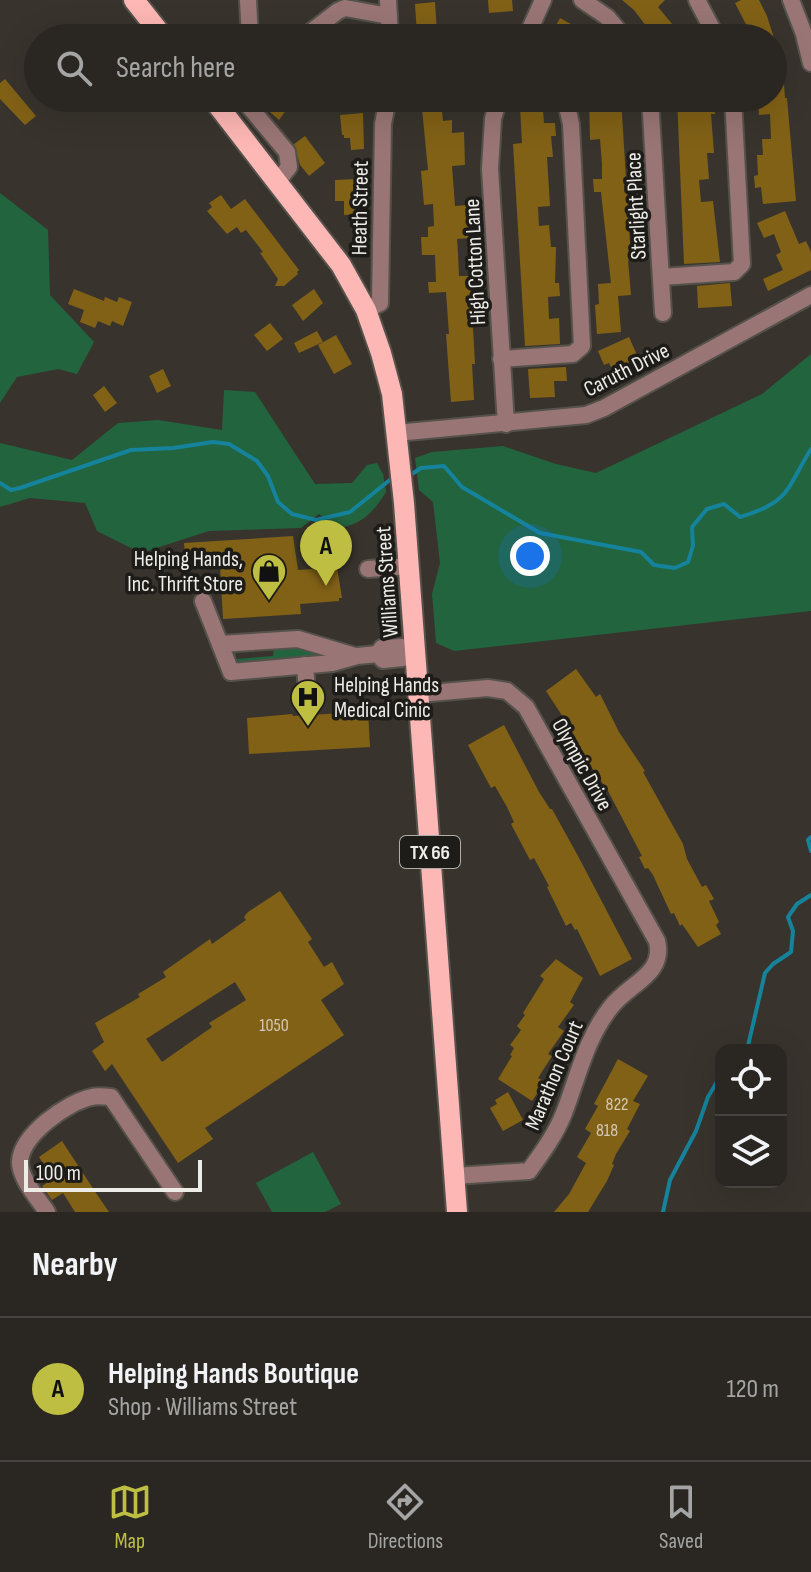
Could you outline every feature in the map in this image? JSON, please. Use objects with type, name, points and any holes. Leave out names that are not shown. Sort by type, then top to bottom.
[{"type":"main road","points":[[134,0],[153,24]]},
{"type":"main road","name":"Williams Street","points":[[223,112],[341,265],[366,310],[392,394],[404,503],[411,652],[419,694],[457,1212]]},
{"type":"street","points":[[248,0],[249,24]]},
{"type":"street","points":[[532,24],[543,0]]},
{"type":"street","points":[[582,0],[613,24]]},
{"type":"street","points":[[697,0],[710,24]]},
{"type":"street","points":[[791,0],[805,18],[811,63]]},
{"type":"street","points":[[321,24],[345,8],[388,8]]},
{"type":"street","points":[[254,112],[287,152],[289,167],[277,182]]},
{"type":"street","name":"Heath Street","points":[[366,310],[380,303],[385,112]]},
{"type":"street","name":"High Cotton Lane","points":[[496,112],[490,142],[490,169],[506,424]]},
{"type":"street","points":[[501,359],[573,354],[582,346],[568,112]]},
{"type":"street","name":"Starlight Place","points":[[651,112],[663,313]]},
{"type":"street","points":[[661,277],[734,272],[742,264],[734,112]]},
{"type":"street","name":"Caruth Drive","points":[[396,433],[565,418],[604,408],[811,295]]},
{"type":"street","points":[[368,569],[409,566]]},
{"type":"street","points":[[203,601],[231,672],[332,663],[381,654],[403,658],[411,652]]},
{"type":"street","points":[[220,644],[298,639],[357,656]]},
{"type":"street","points":[[305,665],[307,692]]},
{"type":"street","name":"Olympic Drive","points":[[419,694],[488,688],[507,691],[526,707],[657,941]]},
{"type":"street","name":"Marathon Court","points":[[455,1176],[529,1171],[563,1117],[583,1058],[598,1026],[626,989],[657,963],[657,941]]},
{"type":"street","points":[[47,1212],[23,1174],[20,1163],[24,1146],[44,1123],[92,1096],[111,1097],[175,1192]]},
{"type":"green space","points":[[0,193],[48,230],[50,295],[94,342],[77,374],[58,369],[17,377],[0,403]]},
{"type":"green space","points":[[811,354],[811,611],[454,651],[436,643],[432,594],[440,563],[433,502],[419,490],[415,458],[432,452],[503,446],[556,464],[596,473],[762,394]]},
{"type":"green space","points":[[224,390],[255,392],[315,484],[352,483],[367,465],[377,463],[383,474],[386,492],[366,517],[345,527],[337,528],[319,514],[301,528],[209,531],[141,553],[97,531],[85,503],[30,498],[0,507],[0,443],[72,460],[118,423],[158,420],[222,430]]},
{"type":"green space","points":[[296,645],[315,652],[317,656],[302,660],[239,661],[234,659],[229,648],[235,649],[236,659],[273,656],[274,647]]},
{"type":"green space","points":[[313,1152],[341,1204],[325,1212],[272,1212],[256,1183]]},
{"type":"building","points":[[488,0],[512,0],[513,11],[489,13]]},
{"type":"building","points":[[622,0],[665,0],[658,7],[672,24],[644,24]]},
{"type":"building","points":[[759,0],[770,24],[746,24],[735,3]]},
{"type":"building","points":[[435,2],[436,24],[416,24],[415,4]]},
{"type":"building","points":[[560,18],[571,24],[557,24]]},
{"type":"building","points":[[5,79],[24,102],[24,112],[33,112],[36,116],[25,125],[0,99],[0,83]]},
{"type":"building","points":[[787,98],[796,201],[763,204],[761,187],[755,188],[757,155],[763,155],[762,139],[771,139],[770,114],[759,115],[759,112],[787,112]]},
{"type":"building","points":[[270,112],[285,112],[279,120]]},
{"type":"building","points":[[422,112],[442,112],[443,121],[452,120],[452,133],[464,132],[465,165],[452,166],[455,206],[467,205],[469,238],[457,239],[459,276],[470,276],[474,400],[451,402],[446,292],[429,293],[428,282],[436,282],[435,255],[422,255],[421,237],[428,237],[428,227],[434,226],[433,204],[424,205],[421,171],[428,170]]},
{"type":"building","points":[[520,112],[543,112],[544,123],[555,123],[556,136],[551,136],[553,157],[547,157],[550,206],[538,207],[539,226],[549,225],[551,247],[556,247],[555,283],[559,283],[560,296],[548,297],[549,319],[559,318],[560,344],[525,346],[513,144],[522,143]]},
{"type":"building","points":[[589,112],[622,112],[631,295],[618,296],[621,332],[597,334],[595,305],[599,304],[598,284],[611,283],[601,192],[594,192],[593,179],[602,179],[600,139],[590,140]]},
{"type":"building","points":[[678,112],[715,112],[711,114],[714,153],[707,153],[709,179],[699,180],[701,202],[713,201],[720,262],[684,264]]},
{"type":"building","points":[[363,113],[364,149],[351,150],[350,138],[342,135],[340,115]]},
{"type":"building","points":[[305,136],[325,163],[309,176],[300,165],[294,144]]},
{"type":"building","points":[[356,179],[357,214],[344,215],[344,201],[335,201],[335,180]]},
{"type":"building","points":[[221,195],[231,209],[245,199],[299,270],[284,286],[275,286],[278,279],[246,230],[241,233],[237,227],[227,234],[207,211],[212,207],[209,203]]},
{"type":"building","points":[[785,211],[799,244],[806,241],[811,252],[811,270],[768,291],[763,279],[783,270],[776,255],[781,252],[774,234],[764,238],[757,223]]},
{"type":"building","points":[[730,283],[732,306],[698,308],[697,286]]},
{"type":"building","points":[[74,289],[104,301],[105,297],[117,302],[119,297],[132,302],[123,326],[112,321],[110,326],[98,321],[95,328],[80,322],[84,310],[68,304]]},
{"type":"building","points":[[314,289],[323,303],[303,321],[292,305]]},
{"type":"building","points":[[270,323],[283,339],[267,351],[254,335]]},
{"type":"building","points":[[317,331],[323,342],[299,353],[294,343]]},
{"type":"building","points":[[336,335],[352,364],[334,374],[318,345]]},
{"type":"building","points":[[629,337],[641,364],[615,376],[609,363],[604,365],[598,351]]},
{"type":"building","points":[[566,367],[567,381],[554,381],[555,397],[530,398],[528,369]]},
{"type":"building","points":[[163,369],[171,386],[157,393],[149,376]]},
{"type":"building","points":[[104,386],[117,403],[105,412],[93,395]]},
{"type":"building","points":[[293,536],[298,570],[337,567],[342,598],[339,601],[300,604],[301,614],[223,619],[220,565],[186,567],[184,543]]},
{"type":"building","points":[[576,669],[596,697],[600,694],[619,732],[645,771],[702,887],[706,885],[714,899],[709,901],[721,934],[698,947],[682,924],[680,926],[674,913],[671,914],[653,875],[648,868],[645,869],[639,857],[642,856],[608,791],[583,759],[567,723],[546,691]]},
{"type":"building","name":"Helping Hands Medical Cinic","points":[[361,709],[361,712],[368,711],[370,747],[249,754],[247,718],[344,713]]},
{"type":"building","points":[[504,725],[632,959],[600,976],[577,929],[571,923],[566,926],[534,858],[530,860],[511,824],[514,822],[507,807],[495,786],[491,788],[468,745]]},
{"type":"building","points":[[280,891],[312,939],[308,942],[324,967],[332,962],[344,984],[321,1000],[344,1035],[205,1128],[213,1139],[178,1163],[112,1064],[105,1071],[92,1051],[104,1042],[95,1023],[140,997],[138,994],[166,977],[163,972],[210,939],[212,944],[246,920],[244,917]],"holes":[[[235,982],[246,1000],[209,1023],[212,1027],[162,1062],[146,1039]]]},
{"type":"building","points":[[556,959],[583,978],[570,1002],[574,1005],[558,1027],[564,1031],[548,1054],[552,1056],[538,1078],[545,1082],[532,1101],[498,1079],[512,1056],[514,1048],[510,1045],[521,1030],[517,1026],[544,979],[540,976]]},
{"type":"building","points":[[618,1059],[648,1076],[633,1101],[640,1104],[627,1129],[630,1131],[616,1154],[607,1181],[588,1212],[554,1212],[569,1194],[586,1163],[577,1157],[591,1133],[585,1129],[598,1106],[594,1104]]},
{"type":"building","points":[[508,1092],[523,1120],[503,1131],[490,1108],[497,1104],[495,1100]]},
{"type":"building","points":[[62,1141],[109,1212],[75,1212],[63,1193],[52,1200],[42,1186],[53,1179],[39,1157]]},
{"type":"waterway","points":[[0,483],[11,490],[131,450],[213,442],[229,444],[257,461],[268,476],[278,502],[292,514],[316,520],[350,512],[391,479],[397,478]]},
{"type":"waterway","points":[[409,476],[421,468],[444,466],[462,487],[540,533],[641,552],[654,565],[675,568],[688,562],[693,546],[692,527],[707,509],[724,504],[740,517],[769,506],[791,484],[811,449]]},
{"type":"waterway","points":[[811,837],[808,840],[811,851]]},
{"type":"waterway","points":[[748,1044],[765,973],[791,952],[793,931],[788,917],[797,904],[811,895]]},
{"type":"waterway","points":[[663,1212],[670,1180],[696,1131],[715,1085]]},
{"type":"place","name":"Helping Hands Boutique","points":[[326,586]]},
{"type":"place","name":"Helping Hands, Inc. Thrift Store","points":[[269,602]]},
{"type":"place","name":"Helping Hands Medical Cinic","points":[[308,728]]}]
